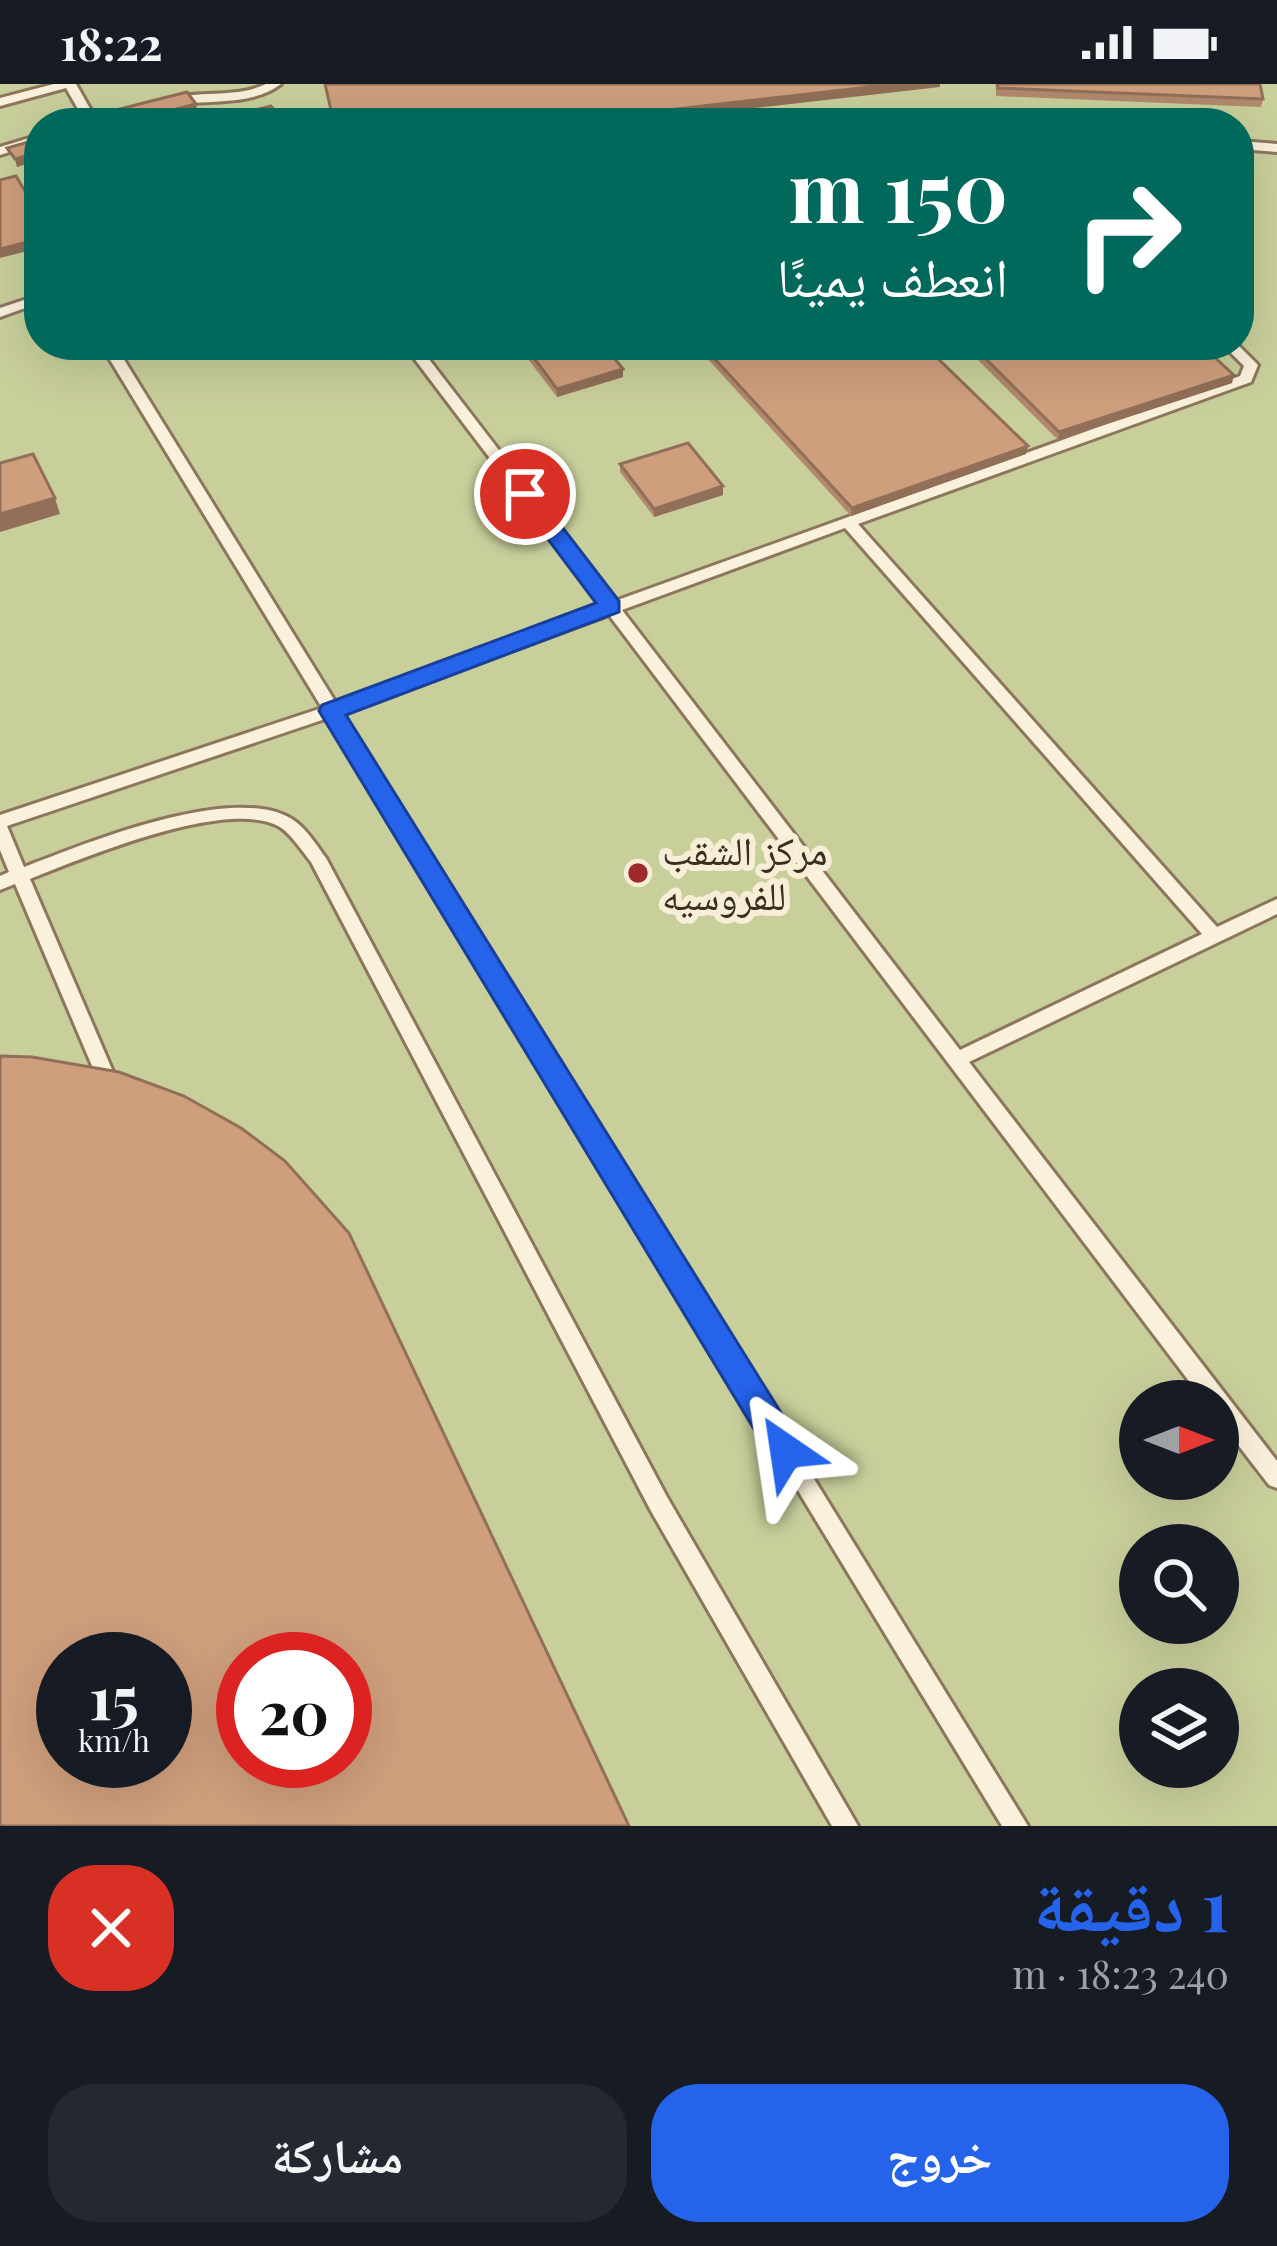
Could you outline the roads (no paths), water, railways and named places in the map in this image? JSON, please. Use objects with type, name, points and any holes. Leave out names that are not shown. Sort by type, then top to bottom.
[{"type":"lane","points":[[0,102],[69,84]]},
{"type":"lane","points":[[161,104],[194,96],[251,95],[275,84]]},
{"type":"lane","points":[[117,360],[1016,1826]]},
{"type":"lane","points":[[422,360],[1202,1380]]},
{"type":"lane","points":[[105,1074],[10,879],[0,826],[1246,380],[1251,365],[1246,360]]},
{"type":"lane","points":[[848,522],[1215,937]]},
{"type":"lane","points":[[10,879],[196,816],[250,812],[285,822],[301,840],[316,858],[659,1504],[846,1826]]},
{"type":"lane","points":[[956,1060],[1277,906]]},
{"type":"lane","points":[[1239,1428],[1277,1478]]},
{"type":"place","name":"مركز الشقب للفروسيه","points":[[638,873]]}]
